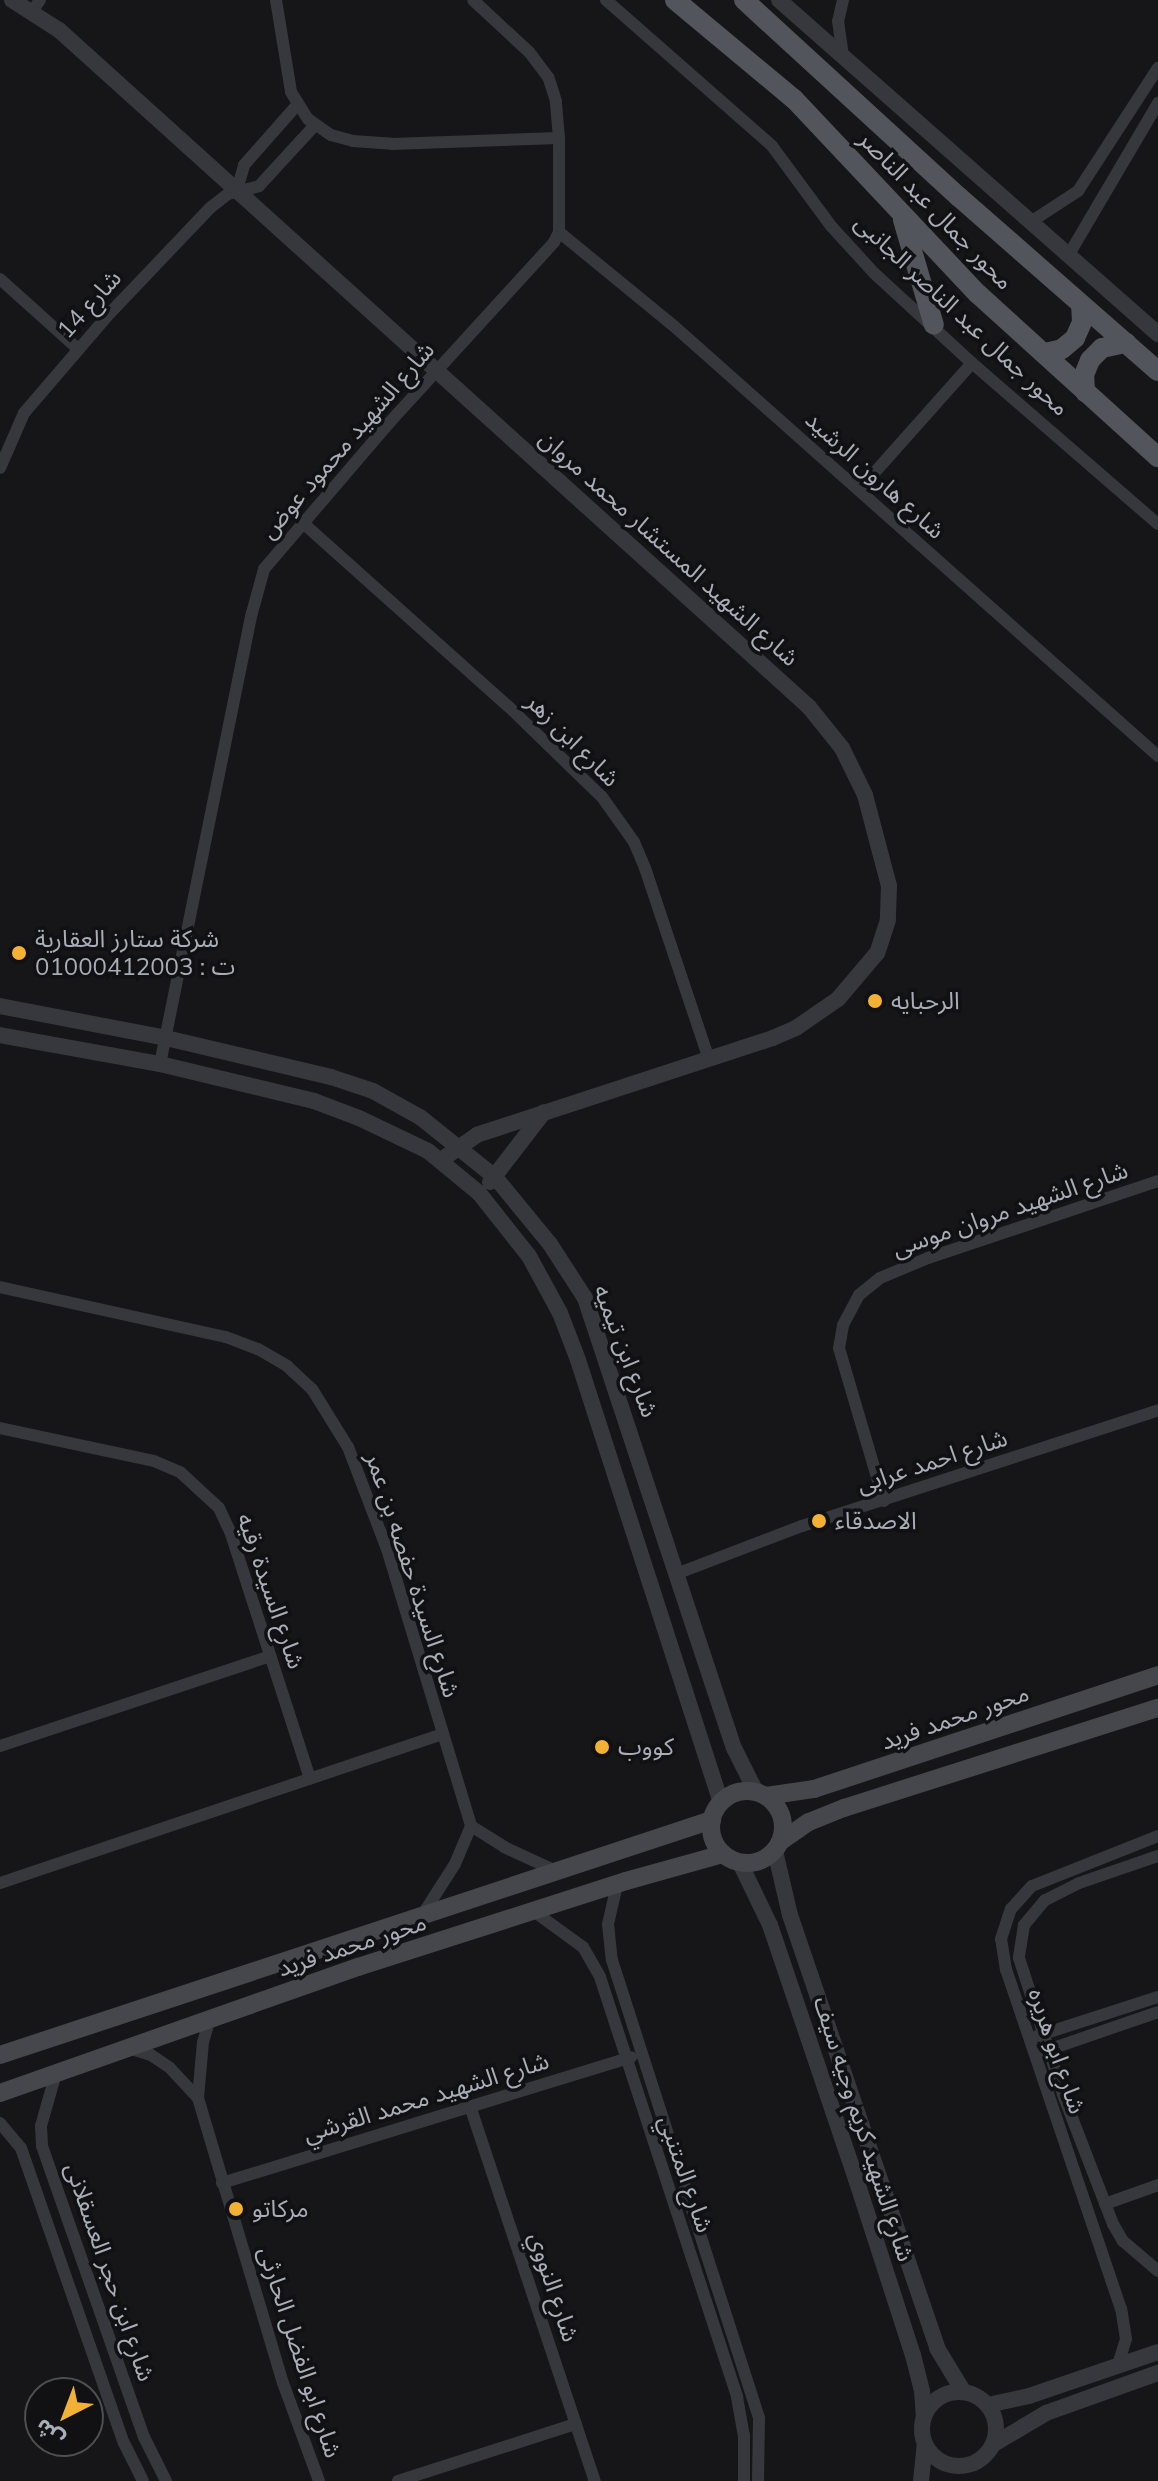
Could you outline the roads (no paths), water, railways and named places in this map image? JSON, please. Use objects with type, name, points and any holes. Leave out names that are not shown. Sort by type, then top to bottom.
[{"type":"main road","name":"محور جمال عبد الناصر","points":[[675,0],[794,99],[978,294],[1158,457]]},
{"type":"main road","name":"محور جمال عبد الناصر","points":[[744,0],[1158,371]]},
{"type":"main road","points":[[900,212],[934,325]]},
{"type":"main road","points":[[1045,353],[1062,349],[1075,338],[1082,322],[1081,305]]},
{"type":"main road","points":[[1085,392],[1084,375],[1090,360],[1109,345],[1126,343]]},
{"type":"main road","name":"محور محمد فريد","points":[[761,1794],[814,1789],[1158,1675]]},
{"type":"main road","points":[[778,1846],[783,1822],[774,1803],[761,1794],[737,1793],[721,1802],[712,1820],[715,1844],[723,1854],[740,1863],[759,1862],[809,1822],[844,1808],[1158,1708]]},
{"type":"main road","name":"محور محمد فريد","points":[[0,2055],[712,1820]]},
{"type":"main road","name":"محور محمد فريد","points":[[0,2093],[210,2018],[532,1910],[723,1854]]},
{"type":"street","name":"شارع الشهيد المستشار محمد مروان","points":[[12,0],[36,5],[809,707],[842,748],[865,795],[890,897],[888,920],[877,953],[856,981],[818,1015],[773,1038],[545,1111],[458,1144],[441,1160]]},
{"type":"street","points":[[276,0],[284,66],[297,105],[315,125],[342,139],[365,143],[559,138]]},
{"type":"street","points":[[473,0],[529,52],[548,77],[556,101],[559,138],[559,232]]},
{"type":"street","name":"محور جمال عبد الناصر الجانبى","points":[[606,0],[772,146],[852,250],[972,363],[1158,524]]},
{"type":"street","points":[[779,0],[1158,334]]},
{"type":"street","points":[[843,0],[838,21],[844,59]]},
{"type":"street","points":[[1029,223],[1078,191],[1158,68]]},
{"type":"street","points":[[1068,256],[1158,103]]},
{"type":"street","points":[[237,190],[240,170],[297,105]]},
{"type":"street","points":[[1125,120],[1141,131]]},
{"type":"street","name":"شارع 14","points":[[0,468],[24,413],[78,349],[218,201],[237,190],[259,186],[315,125]]},
{"type":"street","name":"شارع الشهيد محمود عوض","points":[[160,1064],[264,569],[554,242],[559,232]]},
{"type":"street","name":"شارع هارون الرشيد","points":[[559,232],[675,327],[1158,756]]},
{"type":"street","points":[[0,279],[78,349]]},
{"type":"street","points":[[859,490],[972,363]]},
{"type":"street","name":"شارع ابن زهر","points":[[303,523],[508,706],[602,797],[634,842],[645,868],[709,1059]]},
{"type":"street","name":"شارع ابن تيميه","points":[[0,1006],[166,1038],[289,1066],[373,1091],[420,1117],[458,1144],[495,1177],[550,1244],[585,1298],[734,1748],[761,1794]]},
{"type":"street","name":"شارع ابن تيميه","points":[[0,1035],[160,1064],[314,1101],[394,1134],[441,1160],[479,1193],[529,1256],[564,1325],[721,1802]]},
{"type":"street","points":[[479,1193],[495,1177],[545,1111]]},
{"type":"street","name":"شارع الشهيد مروان موسى","points":[[884,1501],[839,1348],[843,1325],[859,1295],[880,1278],[928,1258],[1158,1181]]},
{"type":"street","name":"شارع السيدة حفصه بن عمر","points":[[0,1287],[226,1337],[258,1349],[287,1366],[312,1389],[348,1447],[383,1540],[471,1826]]},
{"type":"street","name":"شارع احمد عرابى","points":[[676,1574],[761,1540],[1158,1410]]},
{"type":"street","name":"شارع السيدة رقيه","points":[[0,1428],[154,1461],[180,1472],[219,1508],[231,1534],[310,1779]]},
{"type":"street","points":[[0,1746],[270,1656]]},
{"type":"street","points":[[0,1883],[441,1735]]},
{"type":"street","points":[[421,1916],[450,1874],[471,1826],[504,1847],[558,1872]]},
{"type":"street","name":"شارع ابو هريره","points":[[1118,2365],[1126,2339],[1123,2317],[1002,1955],[1001,1939],[1011,1909],[1032,1886],[1158,1836]]},
{"type":"street","name":"شارع الشهيد كريم وجيه سيف","points":[[778,1846],[790,1915],[937,2348],[963,2391]]},
{"type":"street","name":"شارع ابو هريره","points":[[1158,1856],[1061,1891],[1045,1900],[1024,1925],[1019,1958],[1105,2204],[1123,2241],[1158,2271]]},
{"type":"street","name":"شارع الشهيد كريم وجيه سيف","points":[[740,1863],[767,1917],[856,2179],[913,2355],[922,2390],[924,2417]]},
{"type":"street","name":"شارع المتنبي","points":[[617,1885],[608,1924],[609,1943],[759,2418],[758,2481]]},
{"type":"street","name":"شارع المتنبي","points":[[532,1910],[571,1936],[593,1961],[737,2397],[744,2435],[744,2481]]},
{"type":"street","points":[[1030,2038],[1158,1997]]},
{"type":"street","points":[[1035,2055],[1158,2012]]},
{"type":"street","name":"شارع ابو الفضل الحارثى","points":[[210,2018],[203,2042],[198,2098],[283,2383],[319,2481]]},
{"type":"street","name":"شارع ابو الفضل الحارثى","points":[[128,2048],[151,2055],[170,2068],[198,2098]]},
{"type":"street","name":"شارع الشهيد محمد القرشي","points":[[222,2183],[642,2053]]},
{"type":"street","name":"شارع ابن حجر العسقلانى","points":[[56,2073],[41,2126],[42,2146],[144,2437],[166,2481]]},
{"type":"street","name":"شارع النووي","points":[[470,2106],[595,2481]]},
{"type":"street","name":"شارع ابن حجر العسقلانى","points":[[0,2123],[21,2148],[29,2168],[124,2443],[143,2481]]},
{"type":"street","points":[[29,2168],[49,2161]]},
{"type":"street","points":[[1105,2204],[1158,2185]]},
{"type":"street","points":[[988,2405],[1029,2396],[1158,2352]]},
{"type":"street","points":[[925,2444],[944,2463],[970,2465],[980,2460],[994,2444],[1046,2413],[1158,2373]]},
{"type":"street","points":[[921,2481],[924,2417],[939,2398],[963,2391],[988,2405],[997,2430],[994,2444]]},
{"type":"street","points":[[398,2481],[576,2424]]},
{"type":"street","points":[[962,2481],[970,2465]]},
{"type":"place","name":"شركة ستارز العقارية ت : 01000412003","points":[[19,953]]},
{"type":"place","name":"الرحبايه","points":[[875,1001]]},
{"type":"place","name":"الاصدقاء","points":[[819,1521]]},
{"type":"place","name":"كووب","points":[[602,1747]]},
{"type":"place","name":"مركاتو","points":[[236,2209]]}]
